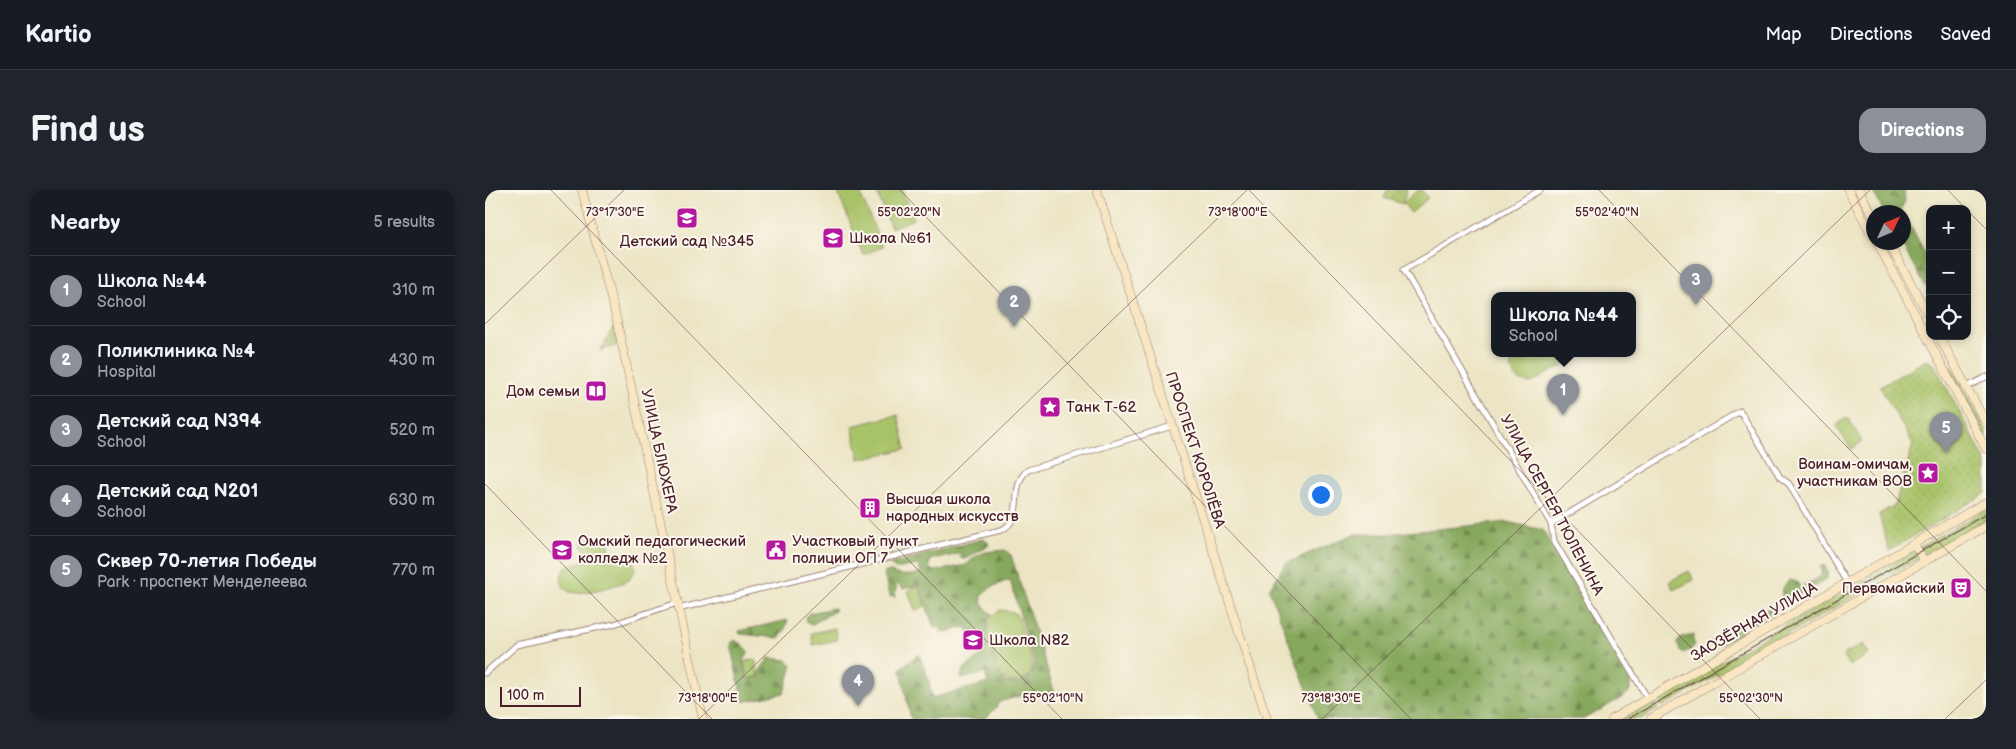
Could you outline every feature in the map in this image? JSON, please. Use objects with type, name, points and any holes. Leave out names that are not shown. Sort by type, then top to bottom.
[{"type":"main road","name":"УЛИЦА БЛЮХЕРА","points":[[582,190],[616,317],[703,719]]},
{"type":"main road","name":"ПРОСПЕКТ КОРОЛЁВА","points":[[1097,190],[1267,719]]},
{"type":"main road","points":[[1848,190],[1866,224]]},
{"type":"main road","points":[[1859,190],[1867,205]]},
{"type":"main road","points":[[1881,250],[1986,449]]},
{"type":"main road","points":[[1892,250],[1926,311]]},
{"type":"main road","points":[[1908,300],[1917,295]]},
{"type":"main road","points":[[1941,340],[1986,423]]},
{"type":"main road","name":"ЗАОЗЁРНАЯ УЛИЦА","points":[[1613,719],[1986,502]]},
{"type":"main road","points":[[1650,719],[1986,526]]},
{"type":"main road","points":[[1914,544],[1924,562]]},
{"type":"street","name":"УЛИЦА СЕРГЕЯ ТЮЛЕНИНА","points":[[1540,190],[1404,270],[1551,524],[1553,541],[1648,699]]},
{"type":"street","points":[[1967,387],[1986,376]]},
{"type":"street","points":[[1551,524],[1741,411],[1780,477],[1789,484],[1847,583]]},
{"type":"street","points":[[485,673],[517,644],[615,624],[678,606],[1001,530],[1008,527],[1015,516],[1016,489],[1023,475],[1028,470],[1172,426]]},
{"type":"green space","points":[[837,190],[859,190],[882,247],[863,255]]},
{"type":"green space","points":[[876,190],[902,190],[914,219],[891,228]]},
{"type":"green space","points":[[1387,190],[1407,190],[1402,204],[1384,198]]},
{"type":"green space","points":[[1418,190],[1422,190],[1428,198],[1411,213],[1403,203]]},
{"type":"green space","points":[[1872,190],[1904,190],[1905,201],[1903,205],[1880,205]]},
{"type":"green space","points":[[1911,227],[1926,256],[1925,286],[1905,250],[1911,250]]},
{"type":"green space","points":[[615,324],[618,345],[600,351]]},
{"type":"green space","points":[[1513,357],[1573,357],[1570,361],[1531,383],[1520,380],[1513,374],[1511,370]]},
{"type":"green space","points":[[1926,360],[1934,364],[1986,462],[1986,493],[1889,551],[1879,514],[1895,505],[1913,444],[1880,387]]},
{"type":"green space","points":[[1951,367],[1986,431],[1986,439],[1948,369]]},
{"type":"green space","points":[[898,415],[906,449],[859,459],[852,426]]},
{"type":"green space","points":[[1846,418],[1849,419],[1862,442],[1851,449],[1836,426]]},
{"type":"green space","points":[[1986,509],[1986,520],[1875,584],[1870,576]]},
{"type":"green space","points":[[1507,522],[1543,530],[1630,681],[1630,691],[1584,719],[1318,719],[1269,589],[1286,563],[1354,534],[1387,534]]},
{"type":"green space","points":[[606,535],[610,550],[585,556],[582,541]]},
{"type":"green space","points":[[983,539],[989,545],[965,559],[960,558],[961,553],[959,553],[930,560],[929,567],[931,570],[936,571],[966,565],[976,556],[986,552],[1005,550],[1011,555],[1056,697],[1048,700],[1038,691],[999,702],[985,719],[911,719],[900,668],[919,654],[929,680],[932,698],[988,683],[985,673],[962,679],[961,675],[965,668],[982,655],[982,641],[977,635],[970,634],[966,627],[942,633],[940,627],[934,628],[919,585],[903,589],[897,583],[895,597],[889,596],[884,573],[889,571],[901,575],[909,575],[921,572],[918,565],[895,569],[890,564]],"holes":[[[1010,580],[1034,662],[1031,675],[1019,684],[1005,682],[997,670],[986,624],[992,614],[982,602],[982,596],[990,588]]]},
{"type":"green space","points":[[617,553],[628,555],[634,563],[635,570],[629,580],[582,593],[570,592],[564,587],[561,575],[567,566]]},
{"type":"green space","points":[[1824,565],[1829,573],[1826,580],[1782,605],[1782,591],[1790,580],[1797,582],[1800,587],[1815,580],[1822,574],[1820,567]]},
{"type":"green space","points":[[1689,571],[1694,580],[1673,590],[1670,581]]},
{"type":"green space","points":[[1867,578],[1872,586],[1662,707],[1657,699]]},
{"type":"green space","points":[[918,586],[925,606],[915,611],[908,591]]},
{"type":"green space","points":[[1777,604],[1779,608],[1750,626],[1748,620]]},
{"type":"green space","points":[[834,608],[835,611],[811,625],[806,622],[805,617],[809,613]]},
{"type":"green space","points":[[1000,610],[1013,612],[1018,616],[1032,661],[1030,674],[1020,681],[1008,681],[1001,676],[987,631],[989,618]]},
{"type":"green space","points":[[788,620],[784,632],[779,638],[740,634],[739,631]]},
{"type":"green space","points":[[1730,625],[1738,626],[1748,633],[1739,638],[1735,636],[1715,648],[1711,641]]},
{"type":"green space","points":[[835,628],[837,640],[813,645],[811,633]]},
{"type":"green space","points":[[1693,634],[1695,644],[1691,650],[1682,653],[1677,643],[1680,639]]},
{"type":"green space","points":[[733,640],[743,645],[748,653],[743,663],[747,679],[759,677],[760,670],[769,658],[787,660],[792,665],[784,693],[743,702],[730,644]]},
{"type":"green space","points":[[1863,644],[1869,654],[1849,666],[1843,655]]},
{"type":"green space","points":[[755,659],[759,676],[748,679],[744,662]]},
{"type":"green space","points":[[1654,701],[1658,709],[1641,719],[1622,719]]},
{"type":"tram line","points":[[1628,719],[1986,514]]},
{"type":"place","name":"Детский сад №345","points":[[687,218]]},
{"type":"place","name":"Школа №61","points":[[833,238]]},
{"type":"place","name":"Детский сад N394","points":[[1696,305]]},
{"type":"place","name":"Поликлиника №4","points":[[1014,327]]},
{"type":"place","name":"Дом семьи","points":[[596,391]]},
{"type":"place","name":"Танк Т-62","points":[[1050,407]]},
{"type":"place","name":"Школа №44","points":[[1563,415]]},
{"type":"place","name":"Сквер 70-летия Победы","points":[[1946,453]]},
{"type":"place","name":"Воинам-омичам, участникам ВОВ","points":[[1928,473]]},
{"type":"place","name":"Высшая школа народных искусств","points":[[870,508]]},
{"type":"place","name":"Омский педагогический колледж №2","points":[[562,550]]},
{"type":"place","name":"Участковый пункт полиции ОП 7","points":[[776,550]]},
{"type":"place","name":"Первомайский","points":[[1961,588]]},
{"type":"place","name":"Школа N82","points":[[973,640]]},
{"type":"place","name":"Детский сад N201","points":[[858,706]]}]
